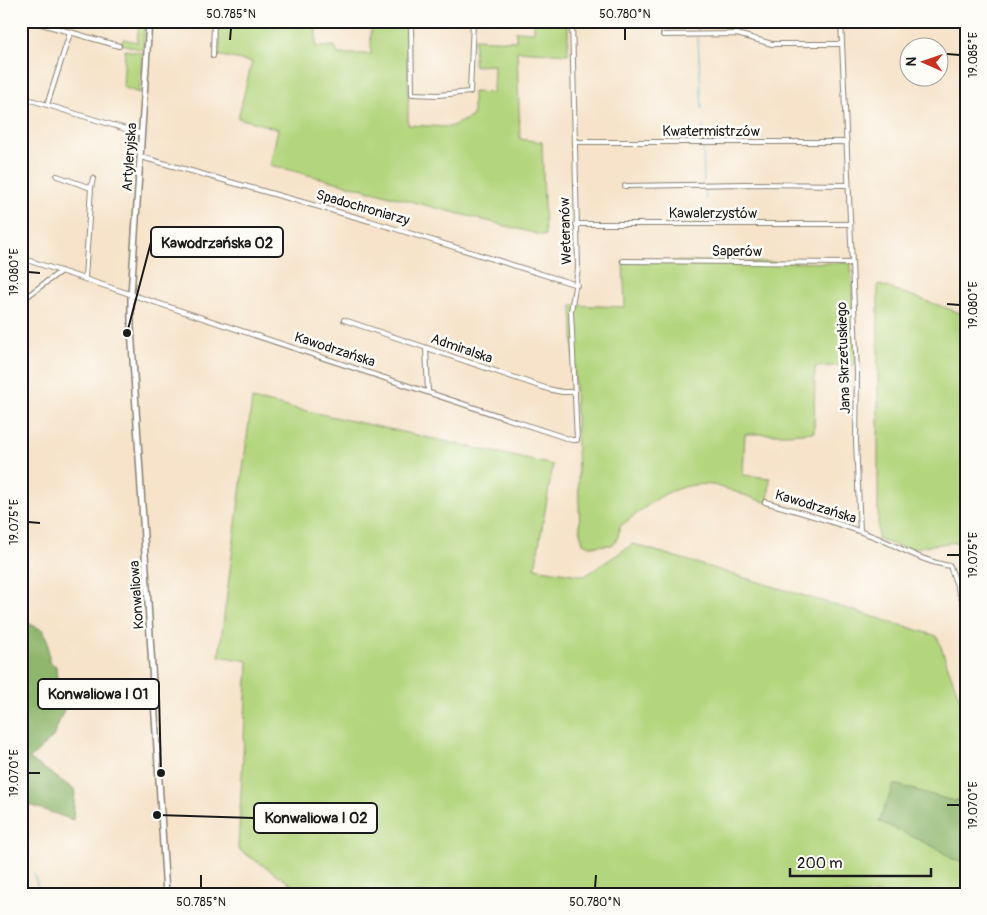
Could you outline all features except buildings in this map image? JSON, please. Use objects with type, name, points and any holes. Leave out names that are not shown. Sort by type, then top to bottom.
[{"type":"street","points":[[30,21],[119,46]]},
{"type":"street","name":"Artyleryjska","points":[[131,294],[149,21]]},
{"type":"street","points":[[213,56],[214,21]]},
{"type":"street","points":[[411,21],[412,94],[438,95],[470,92],[473,21]]},
{"type":"street","name":"Weteranów","points":[[572,21],[578,269],[577,285],[571,311],[577,440]]},
{"type":"street","name":"Jana Skrzetuskiego","points":[[842,21],[857,373],[856,441],[860,531]]},
{"type":"street","points":[[48,105],[70,33]]},
{"type":"street","points":[[663,35],[737,34],[772,44],[842,44]]},
{"type":"street","points":[[21,97],[142,134]]},
{"type":"street","name":"Kwatermistrzów","points":[[575,142],[847,142]]},
{"type":"street","name":"Spadochroniarzy","points":[[141,157],[370,220],[577,285]]},
{"type":"street","points":[[57,176],[91,188]]},
{"type":"street","points":[[85,278],[93,178]]},
{"type":"street","points":[[625,186],[848,184]]},
{"type":"street","name":"Kawalerzystów","points":[[576,224],[850,224]]},
{"type":"street","name":"Kawodrzańska","points":[[21,258],[572,440],[577,440]]},
{"type":"street","name":"Saperów","points":[[623,261],[851,262]]},
{"type":"street","points":[[21,301],[61,271]]},
{"type":"street","name":"Konwaliowa","points":[[131,294],[132,353],[166,894]]},
{"type":"street","name":"Admiralska","points":[[344,320],[548,389],[575,392]]},
{"type":"street","points":[[426,348],[428,392]]},
{"type":"street","name":"Kawodrzańska","points":[[765,502],[860,531],[898,549],[941,565],[950,566],[966,611]]},
{"type":"green space","points":[[139,21],[145,21],[143,50],[121,44],[123,39],[137,42]]},
{"type":"green space","points":[[217,21],[316,21],[316,47],[335,46],[338,54],[371,54],[371,21],[409,21],[408,125],[450,127],[473,116],[473,92],[493,93],[494,65],[474,66],[475,39],[516,41],[516,31],[534,32],[534,21],[568,21],[568,54],[517,51],[520,139],[542,142],[545,236],[270,165],[278,129],[238,118],[252,62],[216,55]]},
{"type":"green space","points":[[125,50],[143,53],[139,93],[123,87]]},
{"type":"green space","points":[[623,261],[851,263],[856,365],[815,367],[814,432],[745,434],[743,475],[770,478],[768,503],[714,485],[699,484],[682,487],[663,495],[620,526],[617,539],[612,545],[589,546],[583,543],[580,532],[572,305],[625,307]]},
{"type":"green space","points":[[878,284],[966,315],[966,539],[963,541],[905,549],[878,539]]},
{"type":"green space","points":[[252,399],[553,465],[535,568],[585,576],[633,544],[937,636],[966,716],[966,894],[306,894],[238,849],[248,661],[219,656]]},
{"type":"green space","points":[[21,620],[43,630],[48,642],[49,662],[56,666],[58,693],[70,695],[53,737],[30,759],[75,790],[73,820],[21,802]]},
{"type":"green space","points":[[894,784],[954,801],[966,798],[966,863],[954,860],[936,848],[879,821]]},
{"type":"waterway","points":[[698,21],[698,32]]},
{"type":"waterway","points":[[698,38],[702,109]]},
{"type":"waterway","points":[[703,126],[703,139]]},
{"type":"waterway","points":[[703,147],[704,181]]},
{"type":"waterway","points":[[705,188],[706,199]]},
{"type":"waterway","points":[[21,825],[29,836]]},
{"type":"waterway","points":[[34,874],[40,894]]},
{"type":"place","name":"Kawodrzańska 02","points":[[127,333]]},
{"type":"place","name":"Konwaliowa I 01","points":[[161,773]]},
{"type":"place","name":"Konwaliowa I 02","points":[[157,815]]}]
